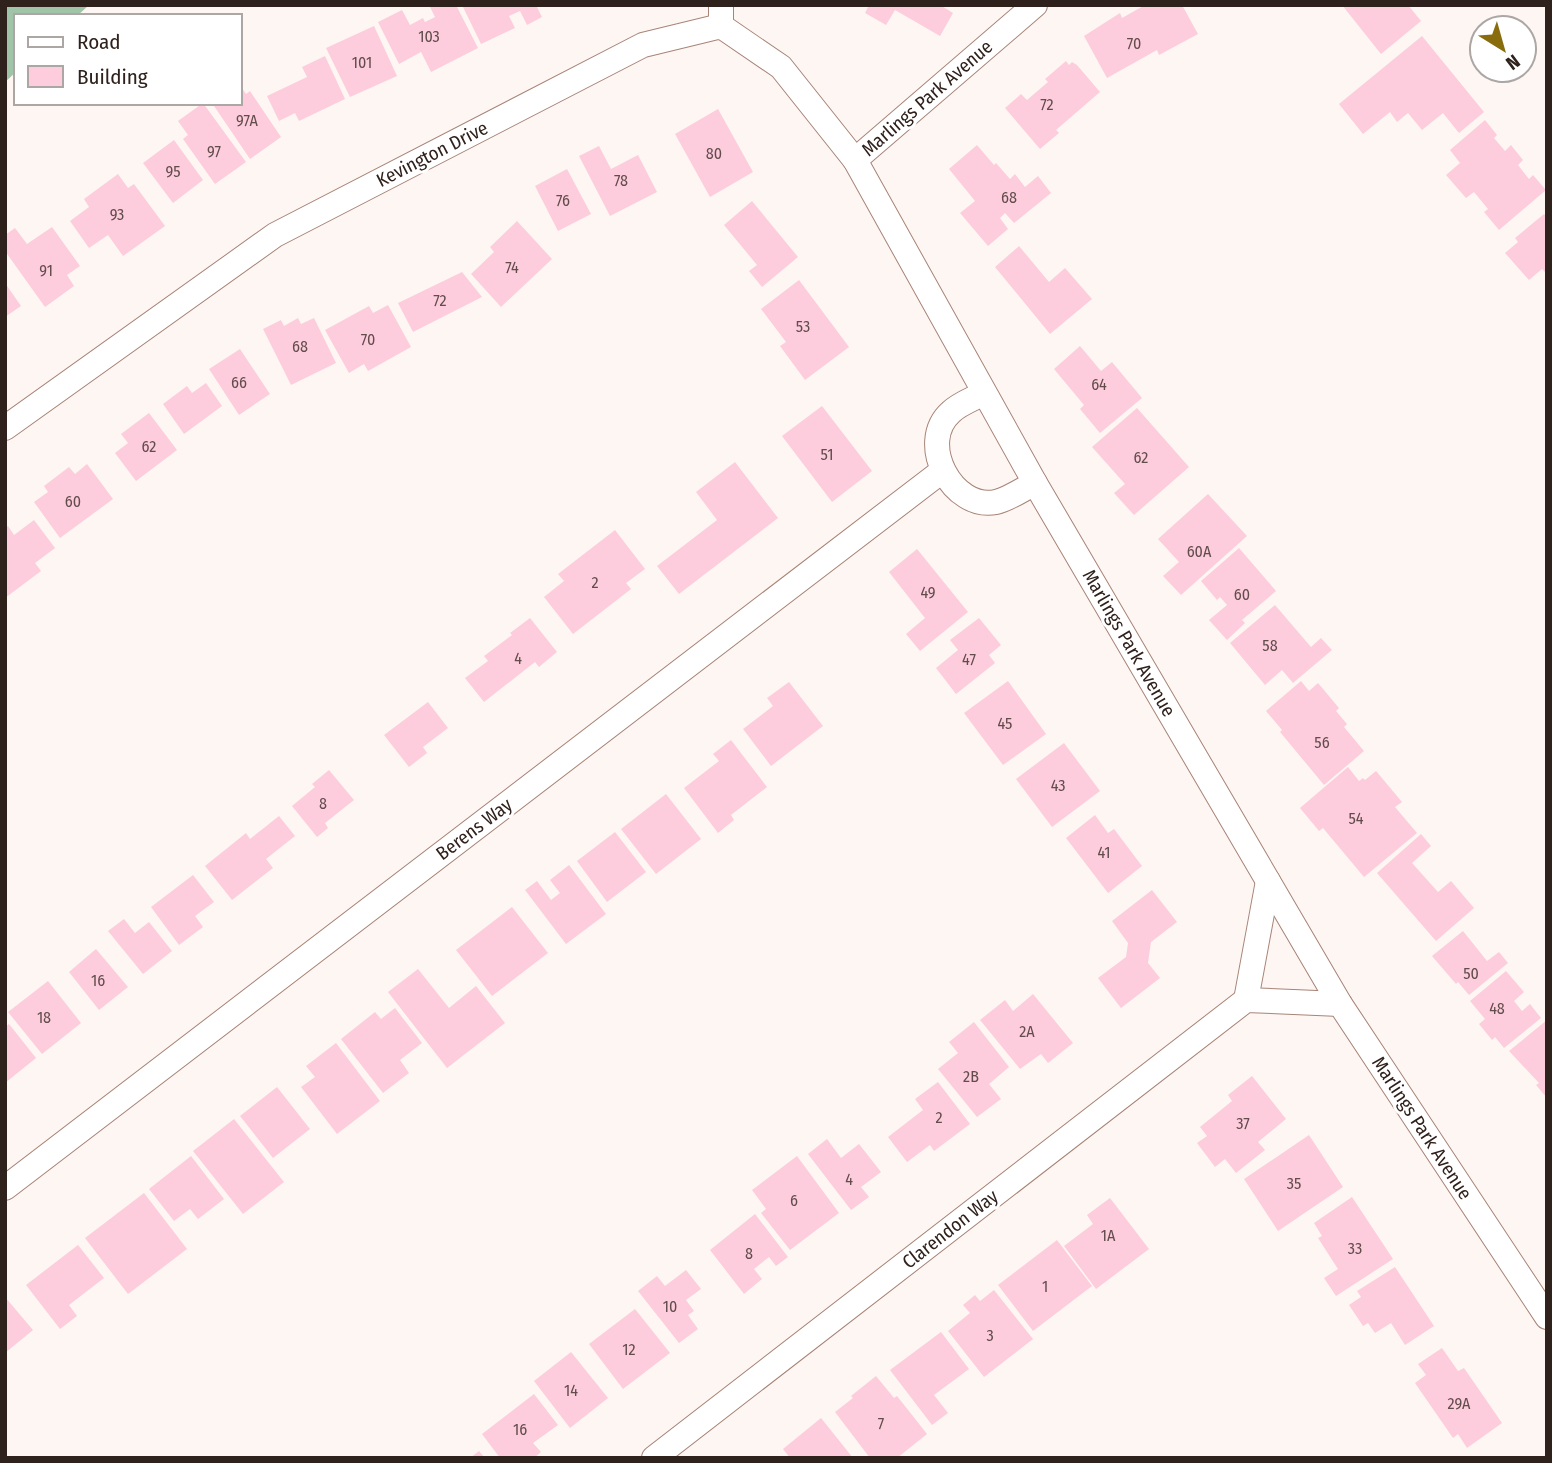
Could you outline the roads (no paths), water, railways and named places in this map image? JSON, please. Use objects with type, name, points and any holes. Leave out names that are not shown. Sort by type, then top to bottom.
[{"type":"street","name":"Marlings Park Avenue","points":[[1035,5],[855,160],[1035,483],[1340,1004],[1547,1317]]},
{"type":"street","name":"Kevington Drive","points":[[5,428],[275,234],[643,46],[721,16],[781,67],[855,160]]},
{"type":"street","points":[[984,393],[950,412],[938,433],[936,447],[943,471],[962,493],[977,502],[997,502],[1035,483]]},
{"type":"street","name":"Berens Way","points":[[5,1188],[943,471]]},
{"type":"street","points":[[1268,881],[1246,1000],[1340,1004]]},
{"type":"street","name":"Clarendon Way","points":[[654,1458],[1246,1000]]}]
